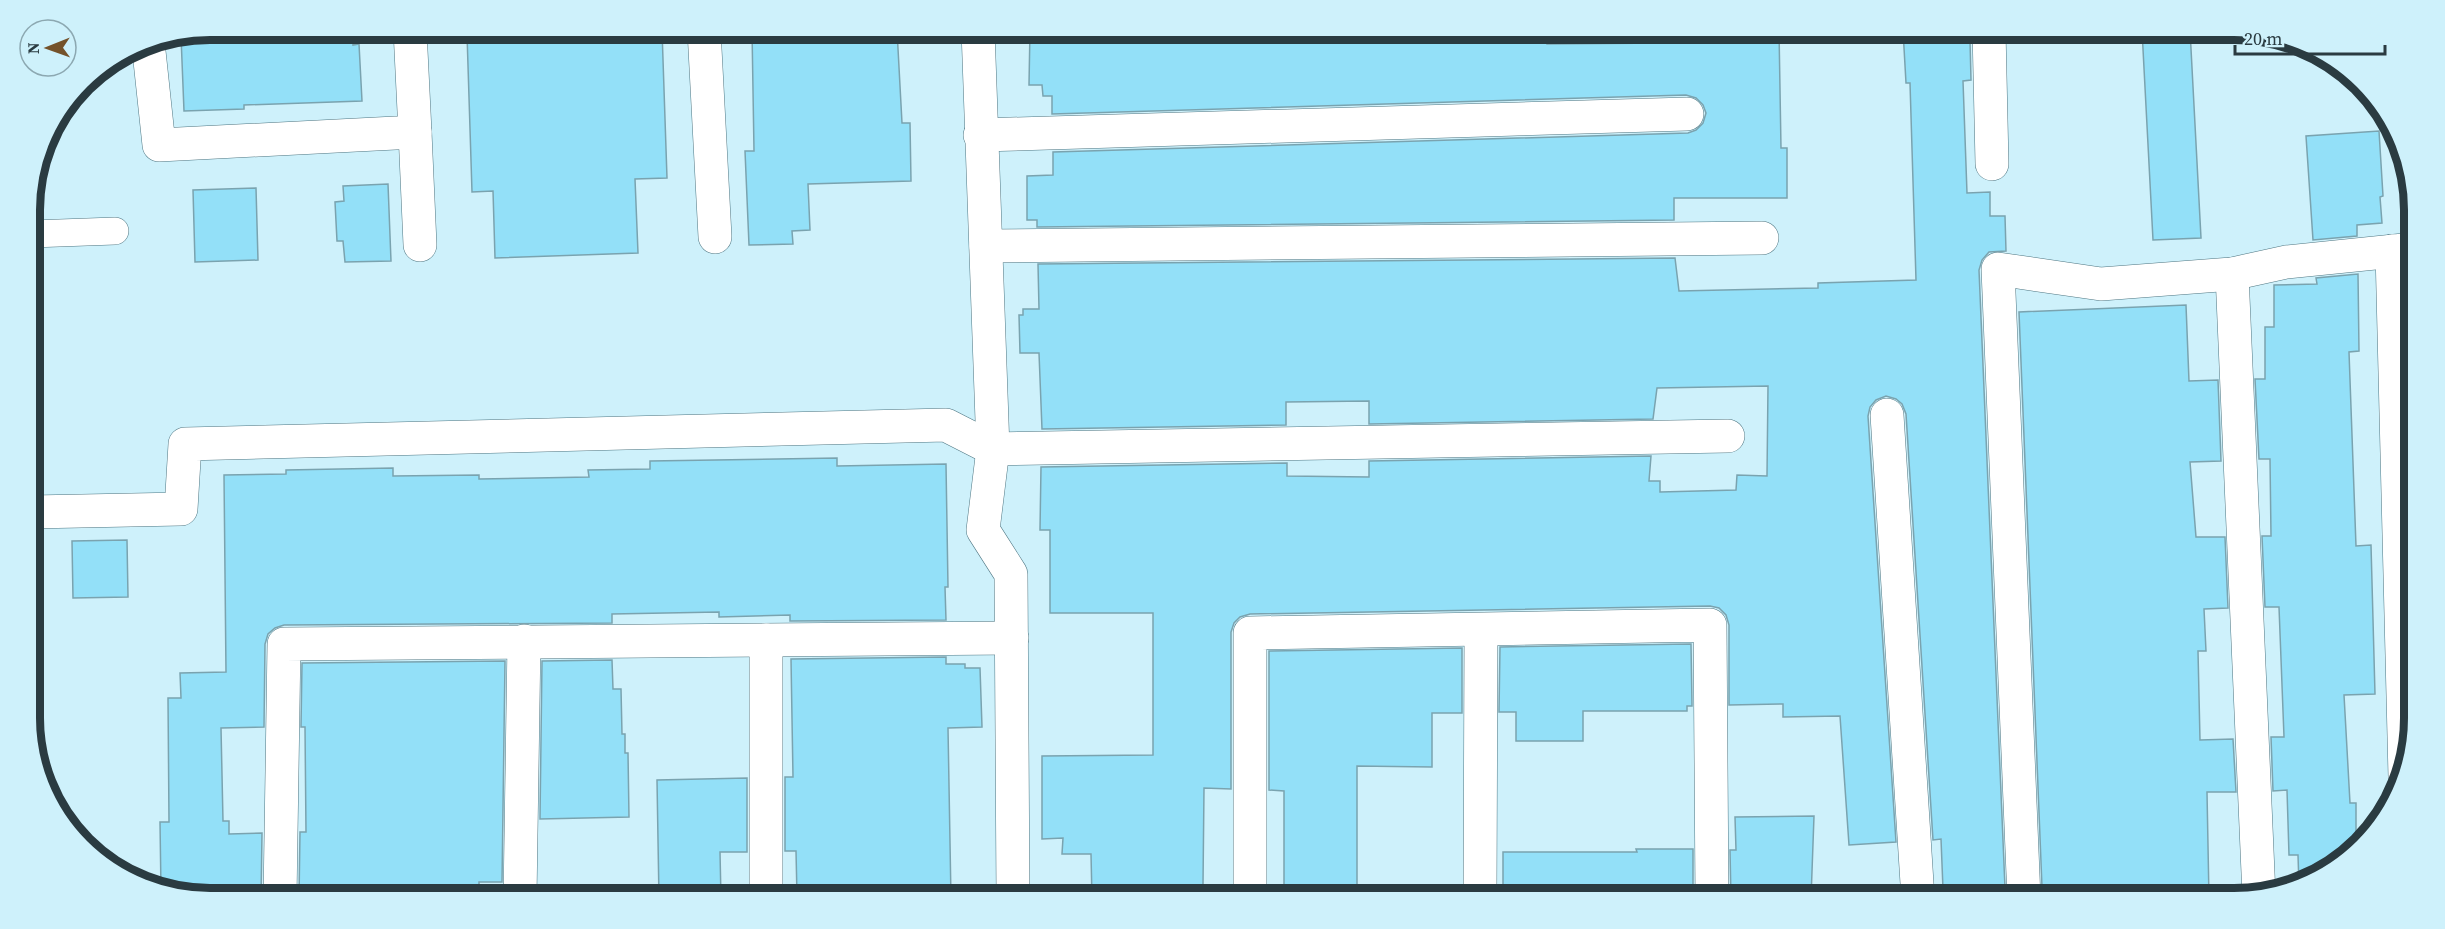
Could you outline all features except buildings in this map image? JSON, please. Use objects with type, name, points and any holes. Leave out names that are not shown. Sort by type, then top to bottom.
[{"type":"street","points":[[1989,40],[1992,164]]},
{"type":"street","points":[[411,41],[420,245]]},
{"type":"street","points":[[705,41],[715,237]]},
{"type":"street","points":[[978,41],[993,449],[983,530],[1011,574],[1013,888]]},
{"type":"street","points":[[149,52],[159,145],[415,132]]},
{"type":"street","points":[[980,135],[1688,114]]},
{"type":"street","points":[[986,246],[1762,238]]},
{"type":"street","points":[[2024,888],[1998,268],[2101,284],[2232,274],[2286,262],[2403,250],[2404,514]]},
{"type":"street","points":[[2232,274],[2259,887]]},
{"type":"street","points":[[1887,414],[1917,888]]},
{"type":"street","points":[[40,512],[182,509],[184,444],[946,425],[993,449],[1728,436]]},
{"type":"street","points":[[1250,888],[1250,633],[1710,625],[1712,888]]},
{"type":"street","points":[[1480,888],[1481,630]]},
{"type":"street","points":[[280,888],[284,644],[1012,638]]},
{"type":"street","points":[[766,640],[766,888]]},
{"type":"street","points":[[520,888],[524,641]]},
{"type":"lane","points":[[41,234],[115,231]]}]
